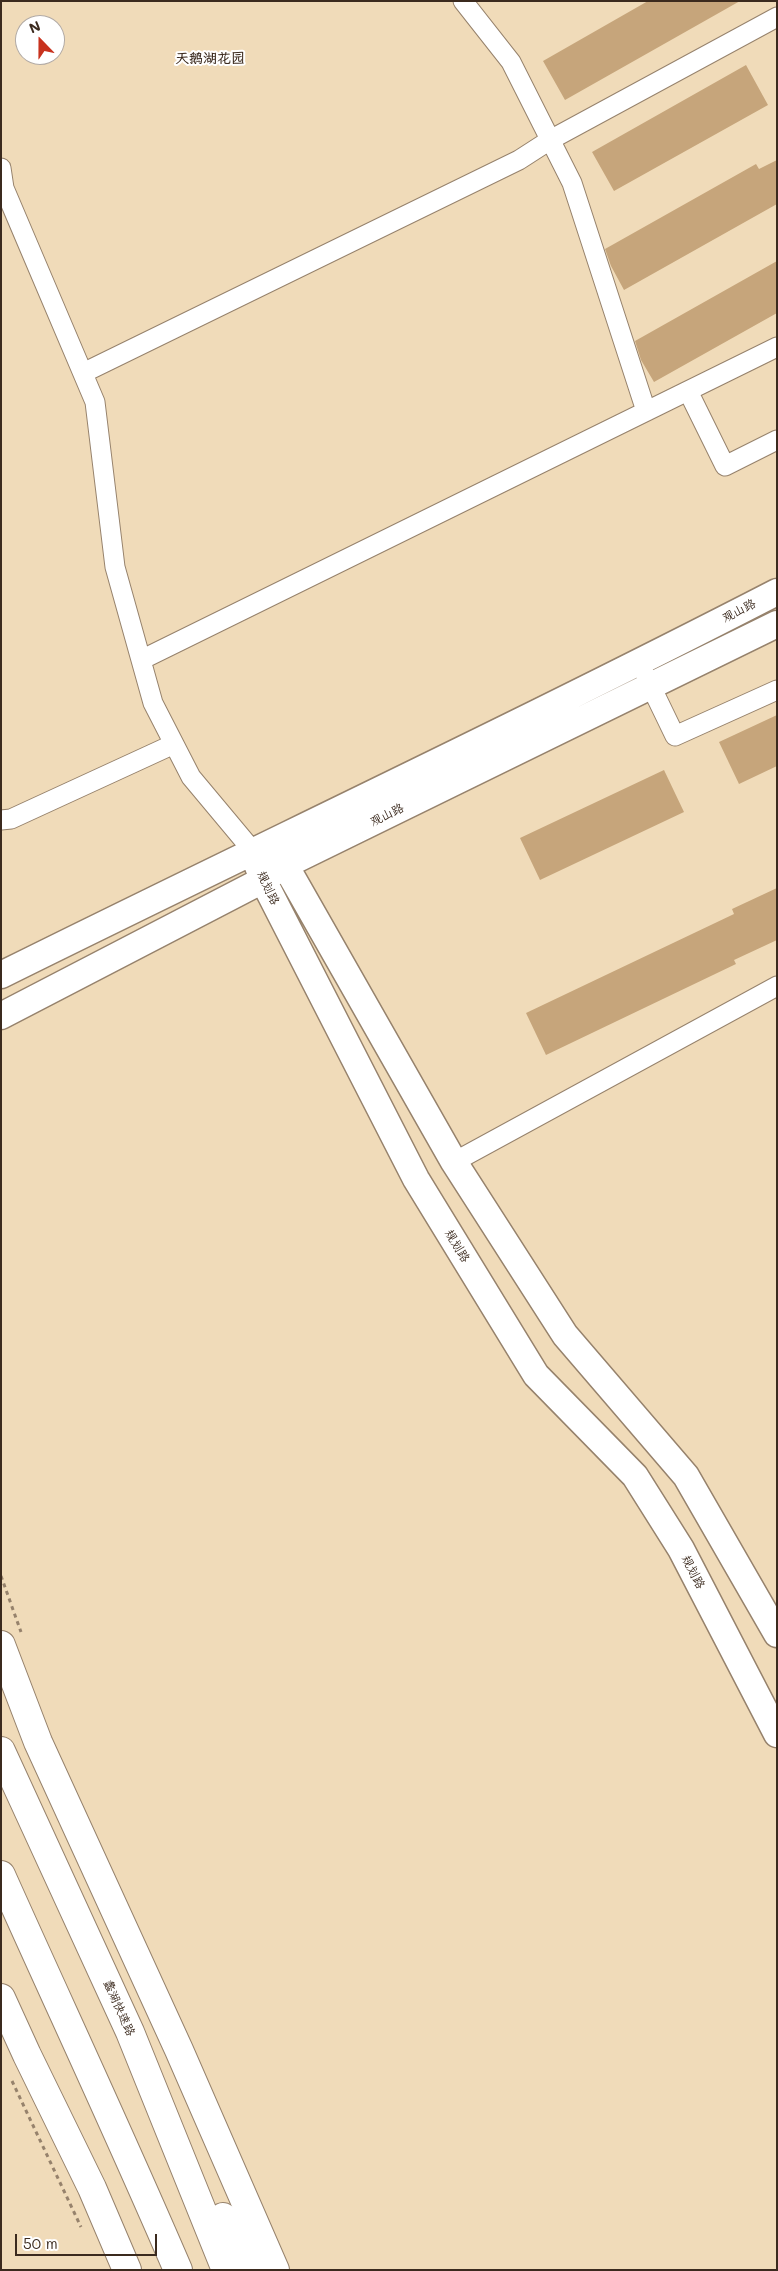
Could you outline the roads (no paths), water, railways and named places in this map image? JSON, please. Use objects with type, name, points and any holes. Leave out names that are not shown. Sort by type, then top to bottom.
[{"type":"main road","points":[[1,1646],[38,1742],[183,2059],[275,2270]]},
{"type":"main road","points":[[1,1736],[27,1804]]},
{"type":"main road","name":"蠡湖快速路","points":[[1,1751],[27,1804],[130,2032],[226,2270]]},
{"type":"main road","points":[[1,1875],[104,2107],[130,2158],[178,2270]]},
{"type":"main road","points":[[1,1917],[39,1997],[104,2107]]},
{"type":"main road","points":[[1,1998],[92,2188],[126,2270]]},
{"type":"main road","points":[[130,2032],[249,2270]]},
{"type":"main road","points":[[130,2158],[166,2270]]},
{"type":"street","points":[[463,1],[511,62],[572,183],[646,411]]},
{"type":"street","points":[[83,374],[405,218],[519,160],[550,140],[777,17]]},
{"type":"street","points":[[1,168],[4,188],[96,402],[115,567],[153,703],[191,777],[252,850]]},
{"type":"street","points":[[141,660],[777,347]]},
{"type":"street","points":[[688,390],[726,466],[777,440]]},
{"type":"street","name":"观山路","points":[[1,975],[252,850],[640,663],[777,592]]},
{"type":"street","name":"观山路","points":[[1,1016],[263,880],[285,865],[777,624]]},
{"type":"street","points":[[640,663],[675,736],[777,690]]},
{"type":"street","points":[[1,820],[11,819],[174,744]]},
{"type":"street","name":"规划路","points":[[252,850],[285,865],[454,1162],[565,1335],[686,1476],[777,1634]]},
{"type":"street","name":"规划路","points":[[252,850],[263,880],[416,1179],[536,1375],[635,1476],[682,1549],[777,1734]]},
{"type":"street","points":[[454,1162],[777,986]]},
{"type":"district","name":"天鹅湖花园","points":[[210,59]]}]
